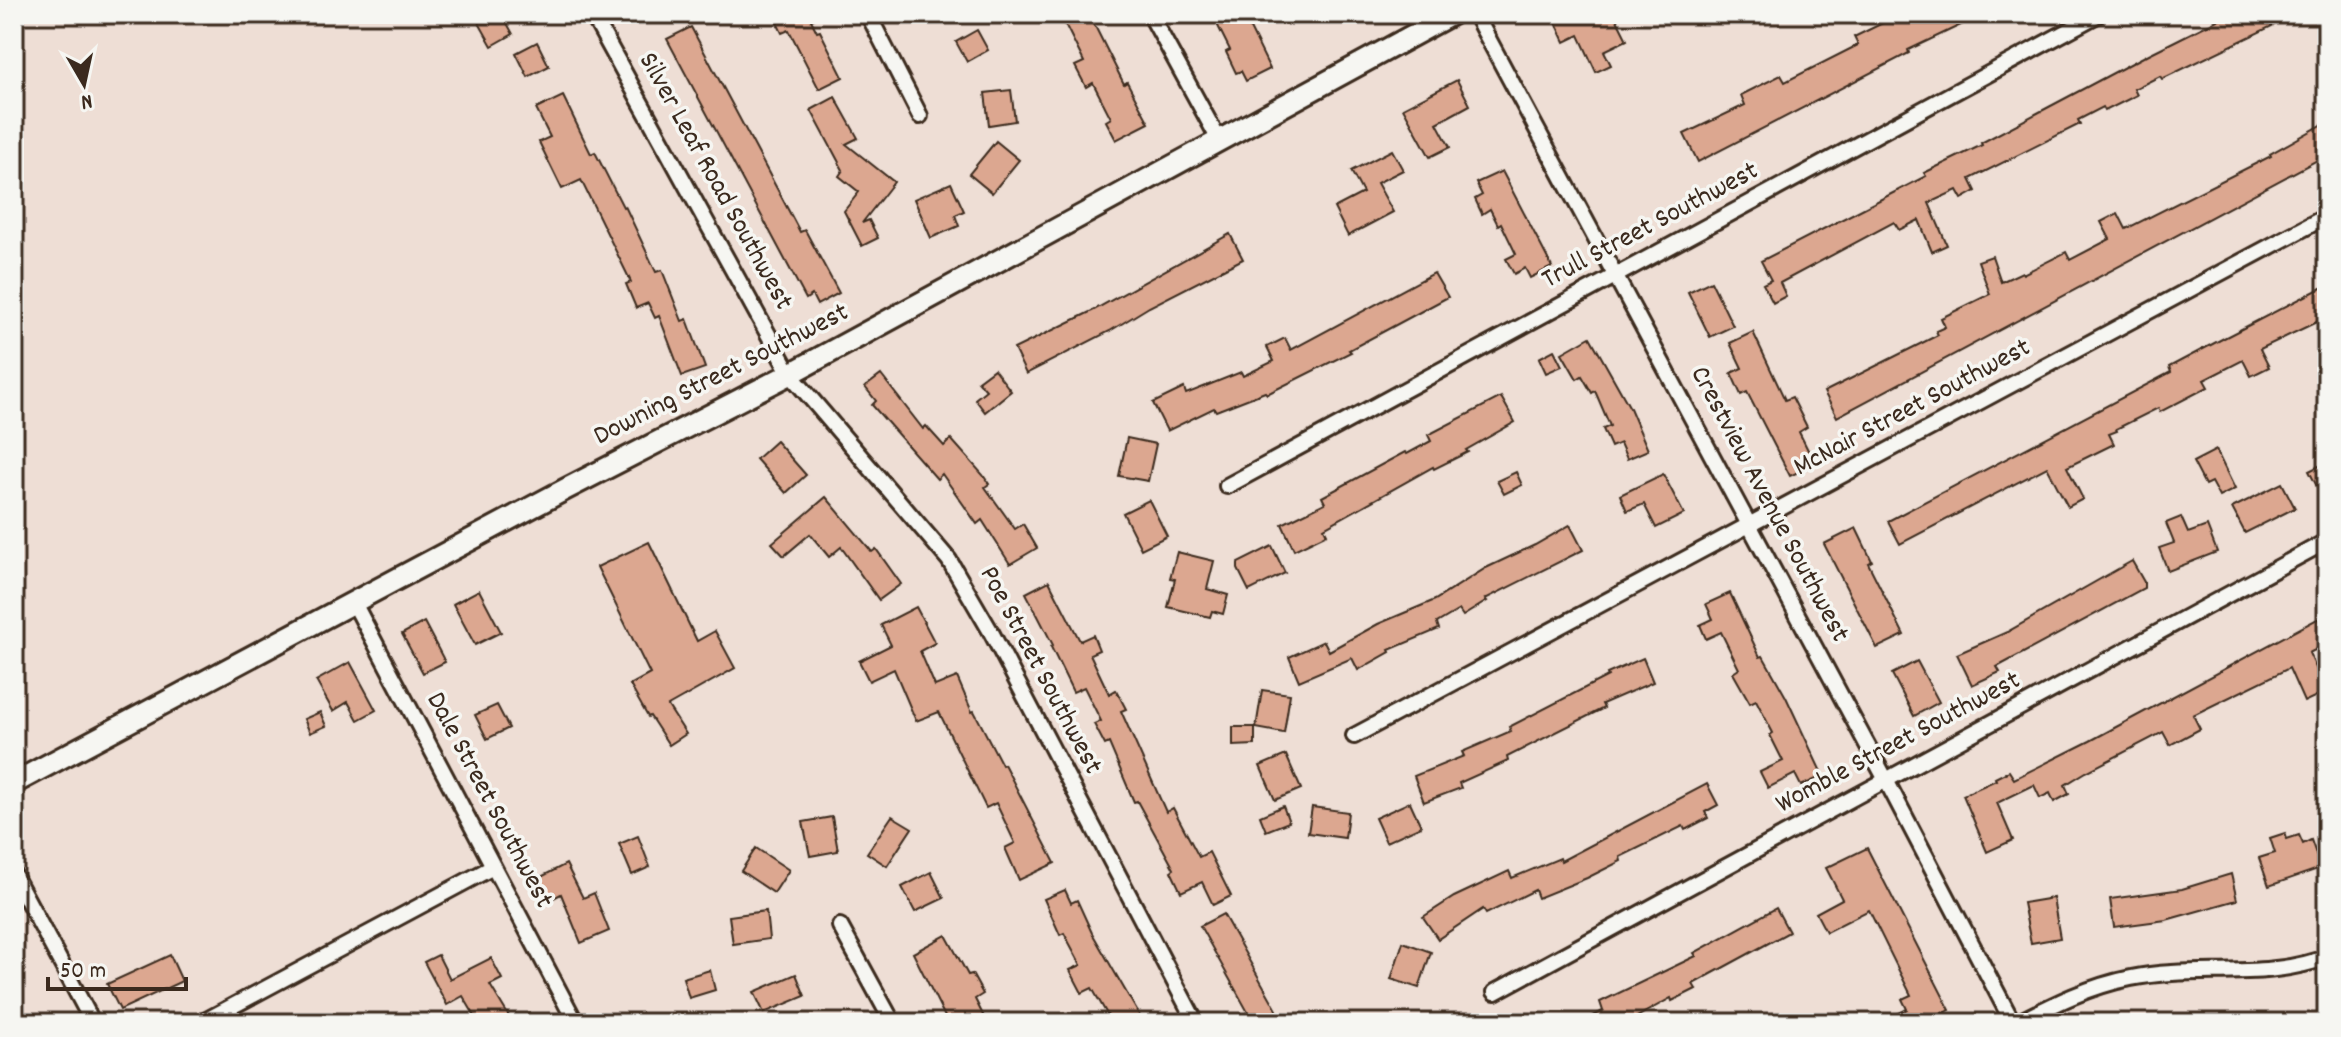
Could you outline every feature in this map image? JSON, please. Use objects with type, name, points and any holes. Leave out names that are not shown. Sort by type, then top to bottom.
[{"type":"street","name":"Silver Leaf Road Southwest","points":[[592,14],[790,374]]},
{"type":"street","points":[[868,14],[920,116]]},
{"type":"street","points":[[1150,14],[1219,140]]},
{"type":"street","name":"Downing Street Southwest","points":[[14,783],[566,489],[790,374],[1452,14]]},
{"type":"street","name":"Crestview Avenue Southwest","points":[[1475,14],[2015,1023]]},
{"type":"street","name":"Trull Street Southwest","points":[[1227,486],[2099,14]]},
{"type":"street","name":"McNair Street Southwest","points":[[1354,736],[2327,216]]},
{"type":"street","name":"Poe Street Southwest","points":[[790,374],[949,560],[991,632],[1196,1023]]},
{"type":"street","name":"Womble Street Southwest","points":[[1495,992],[2327,542]]},
{"type":"street","name":"Dale Street Southwest","points":[[354,603],[576,1023]]},
{"type":"street","points":[[201,1023],[493,867]]},
{"type":"street","points":[[14,875],[93,1023]]},
{"type":"street","points":[[840,926],[893,1023]]},
{"type":"street","points":[[2015,1023],[2062,999],[2132,977],[2273,970],[2327,957]]},
{"type":"building","points":[[474,14],[502,14],[513,34],[492,46]]},
{"type":"building","points":[[773,14],[824,14],[811,20],[817,32],[820,31],[843,77],[819,89],[789,30],[782,33]]},
{"type":"building","points":[[1060,14],[1089,14],[1124,84],[1127,82],[1149,123],[1116,140],[1106,121],[1111,118],[1093,83],[1086,87],[1075,66],[1084,62]]},
{"type":"building","points":[[1212,14],[1243,14],[1270,69],[1246,81],[1241,71],[1236,73],[1226,52],[1230,50]]},
{"type":"building","points":[[1552,14],[1614,14],[1627,40],[1604,51],[1611,65],[1596,72],[1579,35],[1565,42]]},
{"type":"building","points":[[1901,14],[1984,14],[1908,50],[1909,53],[1698,162],[1684,134],[1745,105],[1741,95],[1781,75],[1785,82],[1858,45],[1854,37]]},
{"type":"building","points":[[2229,14],[2297,14],[2162,79],[2160,76],[2134,89],[2137,95],[2105,111],[2103,107],[2078,120],[2080,124],[1970,179],[1976,191],[1962,199],[1957,190],[1929,203],[1947,245],[1932,252],[1919,220],[1899,230],[1894,222],[1780,283],[1786,296],[1773,303],[1763,284],[1771,280],[1761,261]]},
{"type":"building","points":[[691,27],[800,232],[805,230],[839,293],[817,305],[812,295],[806,299],[667,39]]},
{"type":"building","points":[[977,30],[988,50],[967,62],[956,42]]},
{"type":"building","points":[[537,42],[549,66],[528,77],[516,53]]},
{"type":"building","points":[[1457,80],[1470,105],[1437,123],[1450,147],[1430,157],[1403,108]]},
{"type":"building","points":[[1011,90],[1015,121],[989,125],[985,93]]},
{"type":"building","points":[[563,96],[591,154],[595,152],[625,206],[656,272],[662,270],[682,321],[687,319],[705,368],[682,376],[659,316],[655,318],[648,303],[636,308],[626,284],[631,282],[581,180],[562,189],[539,142],[550,137],[536,109]]},
{"type":"building","points":[[835,97],[858,138],[846,144],[894,182],[862,223],[869,220],[878,238],[862,246],[844,211],[859,192],[839,176],[843,170],[811,110]]},
{"type":"building","points":[[2327,122],[2327,155],[1837,417],[1824,392],[1938,335],[1936,331],[1945,327],[1941,318],[1990,294],[1978,261],[1992,256],[2001,282],[2066,252],[2070,260],[2110,239],[2101,222],[2118,213],[2126,229],[2271,156]]},
{"type":"building","points":[[996,141],[1019,160],[992,193],[969,174]]},
{"type":"building","points":[[1392,150],[1403,170],[1377,183],[1393,212],[1348,236],[1334,208],[1363,193],[1351,171]]},
{"type":"building","points":[[1502,171],[1552,267],[1530,278],[1525,268],[1514,274],[1506,259],[1516,254],[1501,223],[1498,225],[1490,209],[1482,214],[1475,199],[1482,195],[1476,183]]},
{"type":"building","points":[[951,183],[964,211],[955,215],[959,226],[931,238],[914,199]]},
{"type":"building","points":[[1230,234],[1243,259],[1026,374],[1014,349],[1092,311]]},
{"type":"building","points":[[1434,273],[1448,297],[1349,350],[1351,352],[1267,394],[1265,392],[1216,411],[1214,408],[1167,431],[1153,403],[1184,388],[1186,394],[1241,372],[1243,376],[1274,361],[1267,347],[1285,338],[1291,350]]},
{"type":"building","points":[[1711,281],[1733,326],[1710,337],[1688,292]]},
{"type":"building","points":[[2327,285],[2327,317],[2260,349],[2269,367],[2251,376],[2243,360],[2204,380],[2208,387],[2160,412],[2158,408],[2116,429],[2109,434],[2114,444],[2067,467],[2083,499],[2068,507],[2047,467],[1900,544],[1888,521],[2171,372],[2169,367]]},
{"type":"building","points":[[1753,332],[1785,400],[1792,397],[1807,427],[1799,432],[1815,464],[1790,476],[1747,392],[1741,395],[1731,373],[1742,368],[1730,343]]},
{"type":"building","points":[[1590,337],[1630,408],[1648,450],[1627,459],[1620,443],[1611,447],[1603,429],[1610,426],[1595,391],[1592,393],[1582,376],[1577,379],[1562,353]]},
{"type":"building","points":[[1554,350],[1562,366],[1546,373],[1539,358]]},
{"type":"building","points":[[994,369],[1011,391],[985,412],[975,399],[986,390],[978,381]]},
{"type":"building","points":[[881,375],[923,429],[926,426],[944,446],[951,439],[983,475],[989,484],[985,487],[1015,529],[1023,524],[1037,548],[1010,564],[982,520],[977,524],[942,474],[937,479],[872,405],[876,401],[865,387]]},
{"type":"building","points":[[1501,397],[1515,422],[1466,450],[1468,452],[1433,467],[1324,528],[1327,534],[1294,550],[1282,524],[1325,503],[1322,497],[1431,441],[1428,435]]},
{"type":"building","points":[[1127,438],[1156,444],[1148,481],[1119,476]]},
{"type":"building","points":[[776,441],[806,475],[786,493],[756,459]]},
{"type":"building","points":[[2216,450],[2235,489],[2219,497],[2211,482],[2205,485],[2193,462]]},
{"type":"building","points":[[2327,462],[2327,506],[2309,471]]},
{"type":"building","points":[[1516,472],[1522,485],[1504,494],[1497,481]]},
{"type":"building","points":[[1663,474],[1684,514],[1656,528],[1644,504],[1627,511],[1620,495]]},
{"type":"building","points":[[2282,483],[2295,508],[2245,533],[2232,508]]},
{"type":"building","points":[[826,497],[872,552],[876,549],[901,584],[879,600],[841,547],[829,557],[810,534],[784,556],[772,543]]},
{"type":"building","points":[[1149,500],[1167,536],[1141,549],[1123,513]]},
{"type":"building","points":[[2181,517],[2188,533],[2207,526],[2217,552],[2168,571],[2159,548],[2174,543],[2166,523]]},
{"type":"building","points":[[1570,525],[1583,550],[1485,599],[1487,601],[1463,616],[1459,610],[1437,623],[1439,629],[1389,650],[1358,670],[1352,658],[1299,681],[1289,657],[1324,641],[1329,651],[1378,624],[1435,600],[1486,568]]},
{"type":"building","points":[[1856,528],[1872,561],[1868,563],[1904,635],[1877,648],[1824,544]]},
{"type":"building","points":[[649,542],[697,641],[715,631],[735,668],[668,706],[686,734],[669,745],[630,685],[650,674],[597,567]]},
{"type":"building","points":[[1272,546],[1285,573],[1249,591],[1238,563]]},
{"type":"building","points":[[1177,552],[1214,561],[1207,589],[1228,595],[1223,614],[1212,611],[1210,617],[1168,607],[1175,579],[1170,578]]},
{"type":"building","points":[[2132,561],[2144,582],[2144,588],[1997,667],[2000,672],[1972,685],[1957,654],[2007,632]]},
{"type":"building","points":[[1049,581],[1080,641],[1093,635],[1099,650],[1090,654],[1109,694],[1116,690],[1126,709],[1121,711],[1166,812],[1173,808],[1199,857],[1209,852],[1231,896],[1213,905],[1202,882],[1181,892],[1171,871],[1174,869],[1137,801],[1134,802],[1109,743],[1105,745],[1094,724],[1101,721],[1084,687],[1073,692],[1026,593]]},
{"type":"building","points":[[479,590],[501,632],[475,645],[453,604]]},
{"type":"building","points":[[1730,593],[1760,657],[1763,656],[1786,697],[1823,776],[1801,786],[1795,774],[1768,788],[1760,772],[1783,761],[1770,735],[1773,733],[1756,700],[1750,703],[1733,673],[1739,669],[1721,632],[1706,639],[1700,625],[1713,619],[1706,604]]},
{"type":"building","points":[[916,607],[935,643],[920,651],[935,686],[957,677],[972,712],[1004,764],[1055,863],[1019,880],[1005,848],[1015,843],[996,803],[986,808],[939,712],[916,721],[894,669],[869,681],[859,661],[891,645],[881,625]]},
{"type":"building","points":[[2319,618],[2327,634],[2327,644],[2309,653],[2327,691],[2304,702],[2289,668],[2193,715],[2200,729],[2170,745],[2163,732],[2086,772],[2065,785],[2069,794],[2054,802],[2050,793],[2040,798],[2034,785],[1997,803],[2013,840],[1987,852],[1963,795],[2009,771],[2014,779]]},
{"type":"building","points":[[424,622],[445,662],[423,673],[402,634]]},
{"type":"building","points":[[1643,658],[1653,682],[1602,704],[1604,708],[1507,757],[1508,761],[1459,783],[1461,788],[1424,802],[1414,776],[1464,756],[1462,752],[1511,731],[1509,727]]},
{"type":"building","points":[[1917,661],[1939,702],[1914,716],[1892,674]]},
{"type":"building","points":[[350,662],[376,710],[358,720],[348,702],[333,711],[316,681]]},
{"type":"building","points":[[1262,690],[1290,694],[1284,733],[1256,728]]},
{"type":"building","points":[[497,705],[509,728],[487,739],[475,715]]},
{"type":"building","points":[[320,712],[326,726],[310,733],[304,719]]},
{"type":"building","points":[[1233,727],[1255,727],[1255,745],[1233,746]]},
{"type":"building","points":[[1286,755],[1301,789],[1275,800],[1260,766]]},
{"type":"building","points":[[1707,784],[1718,805],[1705,812],[1708,818],[1685,830],[1683,826],[1620,857],[1621,861],[1587,878],[1538,898],[1535,890],[1486,914],[1483,909],[1438,939],[1423,917],[1454,897],[1509,871],[1512,878],[1560,858],[1561,861]]},
{"type":"building","points":[[1410,802],[1421,826],[1386,842],[1375,818]]},
{"type":"building","points":[[1283,806],[1289,822],[1266,831],[1260,816]]},
{"type":"building","points":[[1312,807],[1348,812],[1345,838],[1308,833]]},
{"type":"building","points":[[892,816],[912,828],[887,866],[867,853]]},
{"type":"building","points":[[832,817],[838,851],[810,856],[803,822]]},
{"type":"building","points":[[2285,833],[2287,839],[2299,835],[2303,844],[2311,840],[2321,868],[2269,886],[2259,858],[2275,853],[2270,838]]},
{"type":"building","points":[[638,836],[650,867],[632,875],[619,844]]},
{"type":"building","points":[[756,848],[789,870],[774,893],[741,871]]},
{"type":"building","points":[[1867,848],[1950,1010],[1922,1023],[1880,1023],[1907,1009],[1902,999],[1911,995],[1869,910],[1826,932],[1816,913],[1842,899],[1826,868]]},
{"type":"building","points":[[566,864],[583,898],[594,893],[609,931],[581,943],[561,894],[550,900],[539,878]]},
{"type":"building","points":[[931,872],[944,898],[915,912],[902,887]]},
{"type":"building","points":[[2231,874],[2237,900],[2166,920],[2114,927],[2110,899],[2182,889]]},
{"type":"building","points":[[1065,890],[1071,903],[1077,900],[1092,933],[1144,1023],[1112,1023],[1092,988],[1082,993],[1070,970],[1081,965],[1064,933],[1060,935],[1044,899]]},
{"type":"building","points":[[2053,898],[2060,938],[2031,943],[2023,903]]},
{"type":"building","points":[[1776,908],[1789,932],[1693,984],[1696,989],[1672,1001],[1671,998],[1626,1023],[1580,1023],[1603,1011],[1600,1002],[1696,956],[1694,953]]},
{"type":"building","points":[[766,911],[769,939],[733,944],[729,916]]},
{"type":"building","points":[[1223,914],[1277,1010],[1254,1023],[1200,926]]},
{"type":"building","points":[[946,935],[968,975],[972,974],[983,994],[975,999],[987,1023],[948,1023],[913,953]]},
{"type":"building","points":[[1403,942],[1431,952],[1419,988],[1391,979]]},
{"type":"building","points":[[170,955],[182,981],[120,1010],[107,984]]},
{"type":"building","points":[[438,955],[450,979],[491,958],[502,979],[490,985],[513,1023],[479,1023],[463,996],[447,1005],[424,962]]},
{"type":"building","points":[[710,970],[715,990],[689,998],[683,978]]},
{"type":"building","points":[[796,974],[805,996],[764,1013],[754,992]]}]
